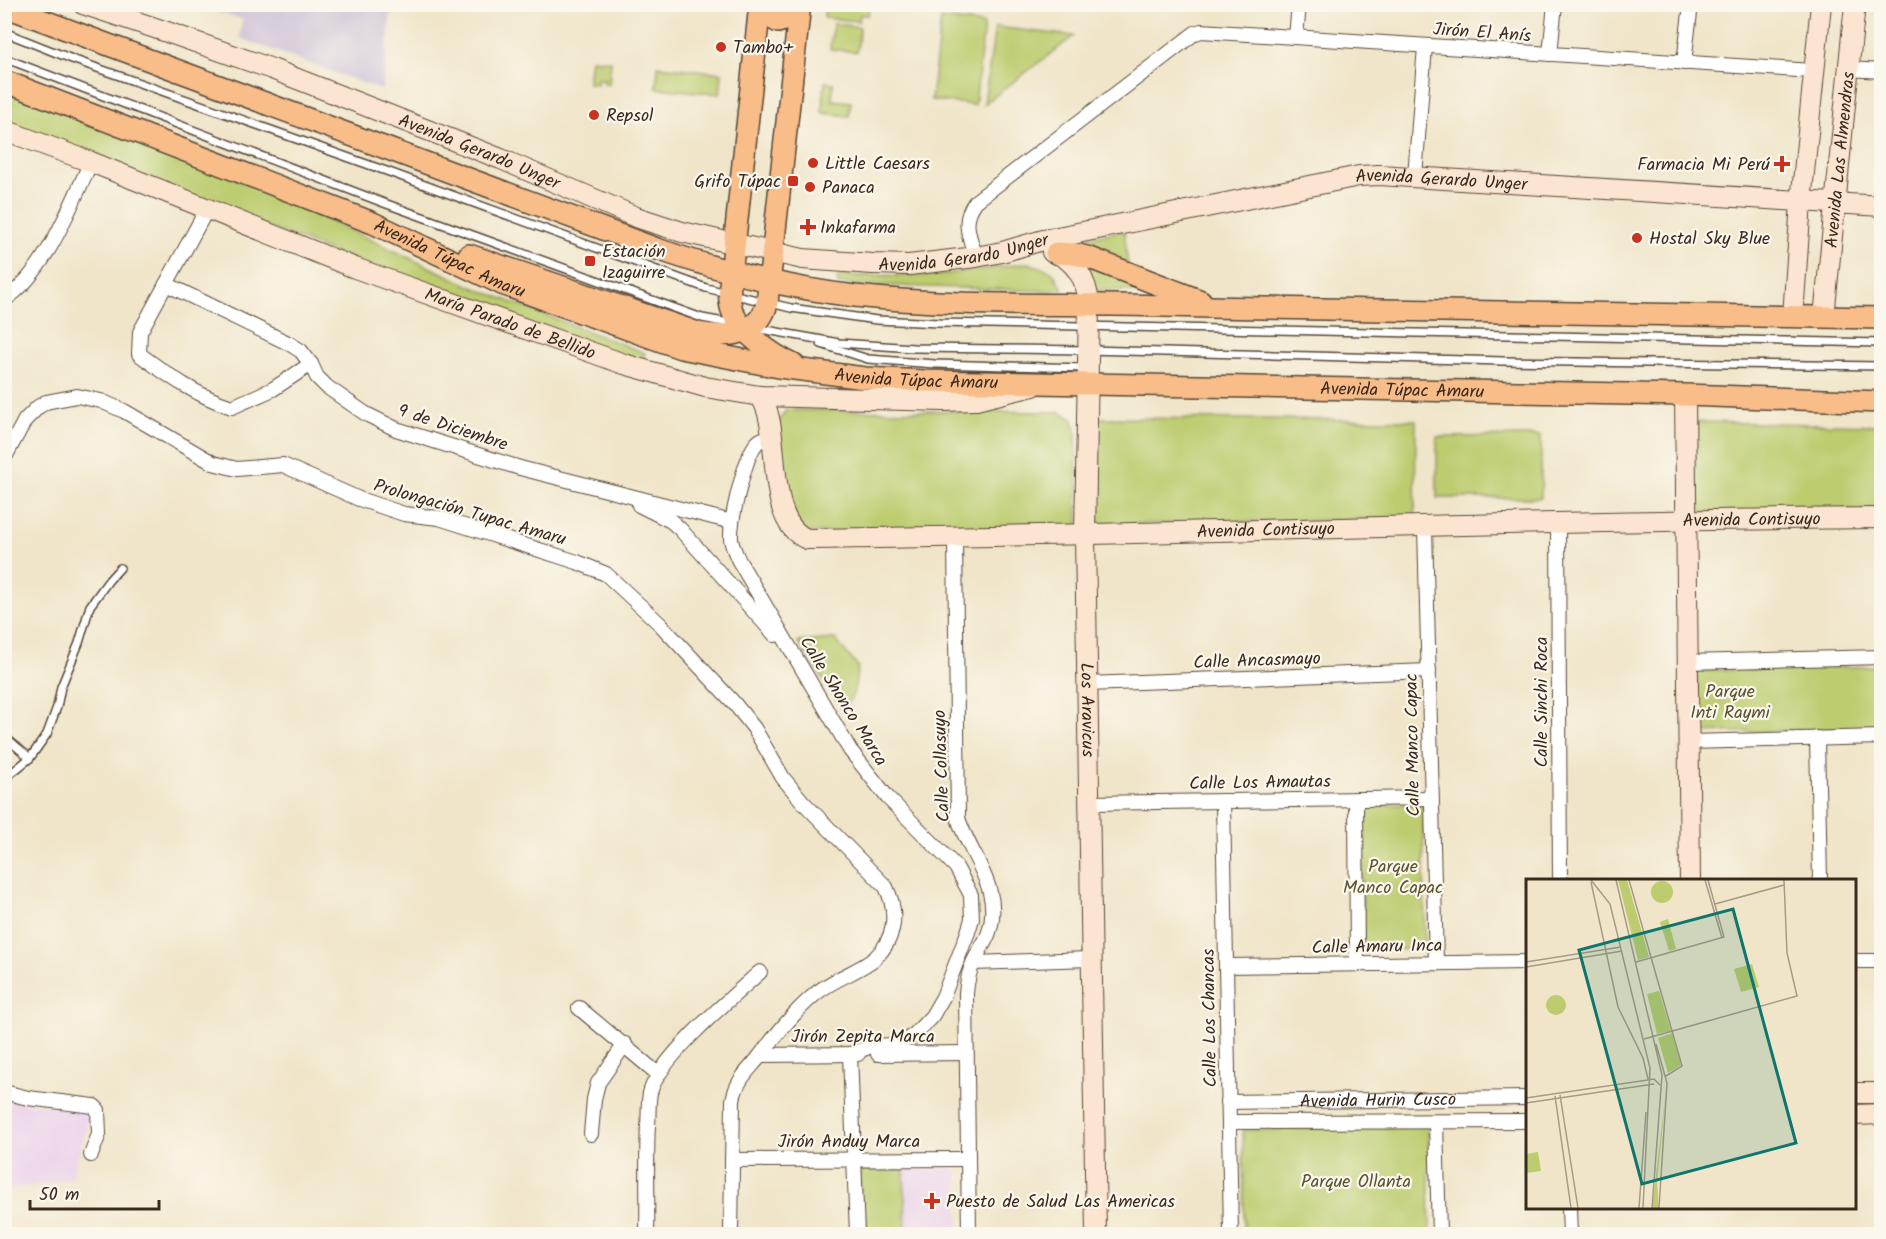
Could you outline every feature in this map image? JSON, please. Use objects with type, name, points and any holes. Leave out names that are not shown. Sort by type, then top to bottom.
[{"type":"main road","points":[[760,4],[729,294],[733,313],[745,328],[773,354],[807,371]]},
{"type":"main road","points":[[760,4],[766,15],[774,21],[791,18],[799,7]]},
{"type":"main road","points":[[4,6],[264,104],[466,176],[657,249],[731,272],[854,296],[908,300],[1222,307],[1881,318]]},
{"type":"main road","points":[[373,224],[698,333],[726,336],[745,328],[764,312],[767,303],[799,7]]},
{"type":"main road","name":"Avenida Túpac Amaru","points":[[4,81],[373,224],[502,284],[681,348],[750,363],[865,378],[1039,384],[1087,368],[1881,402]]},
{"type":"main road","points":[[1056,253],[1090,258],[1222,307]]},
{"type":"street","name":"Avenida Gerardo Unger","points":[[83,4],[283,74],[501,159],[636,217],[682,232],[803,259],[897,265],[976,256],[1002,252],[1043,240],[1359,176],[1415,176],[1881,206]]},
{"type":"street","points":[[1296,37],[1299,4]]},
{"type":"street","points":[[1550,54],[1555,4]]},
{"type":"street","points":[[1684,63],[1691,4]]},
{"type":"street","name":"Avenida Las Almendras","points":[[1793,316],[1821,4]]},
{"type":"street","name":"Avenida Las Almendras","points":[[1824,317],[1855,4]]},
{"type":"street","name":"Jirón El Anís","points":[[976,256],[967,226],[969,210],[976,201],[1195,33],[1201,31],[1814,70]]},
{"type":"street","points":[[1415,176],[1425,46]]},
{"type":"street","points":[[1848,69],[1881,71]]},
{"type":"street","name":"María Parado de Bellido","points":[[4,130],[91,162],[355,268],[624,364],[705,387],[760,396],[943,401],[985,398],[1039,384]]},
{"type":"street","points":[[4,300],[22,287],[45,257],[91,162]]},
{"type":"street","points":[[207,209],[140,332],[139,354],[169,376],[209,399],[232,407],[273,389],[311,364]]},
{"type":"street","points":[[1002,252],[1031,249],[1056,253]]},
{"type":"street","name":"Los Aravicus","points":[[1056,253],[1070,262],[1080,275],[1087,288],[1089,303],[1085,535],[1096,1234]]},
{"type":"street","name":"9 de Diciembre","points":[[166,284],[279,337],[301,351],[317,377],[327,387],[366,414],[396,429],[520,468],[732,522]]},
{"type":"street","points":[[1685,395],[1690,879]]},
{"type":"street","name":"Prolongación Tupac Amaru","points":[[4,459],[25,420],[46,402],[77,396],[101,401],[124,411],[213,463],[237,469],[283,465],[359,499],[404,514],[439,518],[577,562],[606,574],[660,624],[734,703],[754,728],[783,778],[803,802],[886,887],[895,915],[893,930],[885,946],[874,959],[837,978],[814,994],[738,1083],[733,1100],[731,1234]]},
{"type":"street","name":"Avenida Contisuyo","points":[[760,396],[769,412],[778,490],[785,512],[794,531],[807,539],[1085,535],[1686,519],[1881,518]]},
{"type":"street","name":"Calle Shonco Marca","points":[[771,438],[760,440],[751,452],[732,522],[732,542],[739,561],[828,715],[868,775],[956,867],[971,895],[969,932],[943,997],[932,1016],[906,1040],[894,1045],[872,1046],[850,1054]]},
{"type":"street","points":[[614,493],[675,525],[795,657]]},
{"type":"street","name":"Calle Sinchi Roca","points":[[1558,523],[1560,879]]},
{"type":"street","name":"Calle Manco Capac","points":[[1425,527],[1436,963]]},
{"type":"street","name":"Calle Collasuyo","points":[[955,537],[958,818],[963,834],[985,874],[990,889],[991,904],[989,933],[968,975],[966,993],[969,1234]]},
{"type":"street","points":[[1687,662],[1881,657]]},
{"type":"street","name":"Calle Ancasmayo","points":[[1087,684],[1429,671]]},
{"type":"street","points":[[1688,742],[1881,737]]},
{"type":"street","points":[[1817,738],[1820,879]]},
{"type":"street","name":"Calle Los Amautas","points":[[1089,803],[1431,798]]},
{"type":"street","points":[[1356,799],[1357,964]]},
{"type":"street","name":"Calle Los Chancas","points":[[1223,801],[1231,1234]]},
{"type":"street","points":[[973,963],[1090,959]]},
{"type":"street","points":[[1856,962],[1881,961]]},
{"type":"street","name":"Calle Amaru Inca","points":[[1226,966],[1526,962]]},
{"type":"street","points":[[647,1234],[646,1163],[650,1093],[658,1074],[704,1023],[760,972]]},
{"type":"street","points":[[579,1008],[625,1044],[658,1074]]},
{"type":"street","points":[[591,1134],[597,1083],[625,1044]]},
{"type":"street","name":"Jirón Zepita Marca","points":[[761,1054],[966,1053]]},
{"type":"street","points":[[850,1054],[857,1234]]},
{"type":"street","points":[[4,1092],[28,1098],[94,1106],[98,1110],[100,1123],[92,1155]]},
{"type":"street","points":[[1856,1093],[1881,1093]]},
{"type":"street","name":"Avenida Hurin Cusco","points":[[1228,1102],[1526,1098]]},
{"type":"street","points":[[1856,1115],[1881,1114]]},
{"type":"street","name":"Avenida Hurin Cusco","points":[[1229,1122],[1526,1121]]},
{"type":"street","points":[[1436,1122],[1439,1234]]},
{"type":"street","name":"Jirón Anduy Marca","points":[[732,1160],[967,1159]]},
{"type":"street","points":[[1569,1209],[1570,1234]]},
{"type":"lane","points":[[4,32],[82,63],[706,288],[767,303],[893,321],[1881,343]]},
{"type":"lane","points":[[4,58],[384,203],[702,318],[804,338],[1087,368]]},
{"type":"lane","points":[[804,338],[868,359],[935,364],[1087,368],[1504,361],[1881,366]]},
{"type":"lane","points":[[4,779],[30,759],[47,734],[90,606],[120,568]]},
{"type":"lane","points":[[4,736],[30,759]]},
{"type":"shaded area","points":[[193,5],[392,5],[382,90],[240,38],[242,19]]},
{"type":"shaded area","points":[[5,1098],[91,1113],[71,1179],[5,1190]]},
{"type":"shaded area","name":"Puesto de Salud Las Americas","points":[[951,1168],[958,1173],[959,1229],[906,1229],[904,1169]]},
{"type":"green space","points":[[825,5],[869,8],[868,15],[860,15],[859,21],[824,18]]},
{"type":"green space","points":[[941,19],[984,24],[975,105],[931,100]]},
{"type":"green space","points":[[833,24],[860,27],[857,52],[830,49]]},
{"type":"green space","points":[[995,27],[1074,36],[984,104]]},
{"type":"green space","points":[[591,59],[611,61],[609,85],[604,84],[604,79],[597,79],[597,84],[588,83]]},
{"type":"green space","points":[[658,66],[722,73],[720,94],[656,88]]},
{"type":"green space","points":[[825,82],[833,83],[832,100],[851,102],[849,116],[822,113]]},
{"type":"green space","points":[[4,84],[266,191],[472,287],[645,353],[642,364],[464,303],[5,125]]},
{"type":"green space","points":[[1124,230],[1128,266],[1054,244]]},
{"type":"green space","points":[[1081,262],[1157,292],[1093,290]]},
{"type":"green space","points":[[1028,263],[1052,271],[1063,289],[1049,291],[839,284],[837,280],[840,276],[939,275]]},
{"type":"green space","points":[[786,410],[1061,412],[1072,419],[1076,429],[1078,528],[804,533],[787,501],[777,437],[779,421]]},
{"type":"green space","points":[[1097,418],[1416,420],[1415,518],[1095,525]]},
{"type":"green space","points":[[1695,422],[1881,425],[1881,509],[1695,513]]},
{"type":"green space","points":[[1541,436],[1541,498],[1437,498],[1437,437]]},
{"type":"green space","points":[[835,639],[858,667],[854,692],[844,711],[798,642]]},
{"type":"green space","name":"Parque Inti Raymi","points":[[1881,666],[1881,728],[1698,733],[1697,671]]},
{"type":"green space","name":"Parque Manco Capac","points":[[1423,804],[1425,949],[1363,950],[1361,805]]},
{"type":"green space","name":"Parque Ollanta","points":[[1428,1126],[1430,1234],[1244,1234],[1243,1130]]},
{"type":"green space","points":[[904,1169],[906,1228],[959,1229],[959,1234],[862,1234],[859,1170]]},
{"type":"place","name":"Tambo+","points":[[721,47]]},
{"type":"place","name":"Repsol","points":[[594,115]]},
{"type":"place","name":"Little Caesars","points":[[813,163]]},
{"type":"place","name":"Farmacia Mi Perú","points":[[1782,164]]},
{"type":"place","name":"Grifo Túpac","points":[[793,181]]},
{"type":"place","name":"Panaca","points":[[810,187]]},
{"type":"place","name":"Inkafarma","points":[[808,227]]},
{"type":"place","name":"Hostal Sky Blue","points":[[1637,238]]},
{"type":"place","name":"Estación Izaguirre","points":[[590,261]]},
{"type":"place","name":"Puesto de Salud Las Americas","points":[[932,1201]]}]
